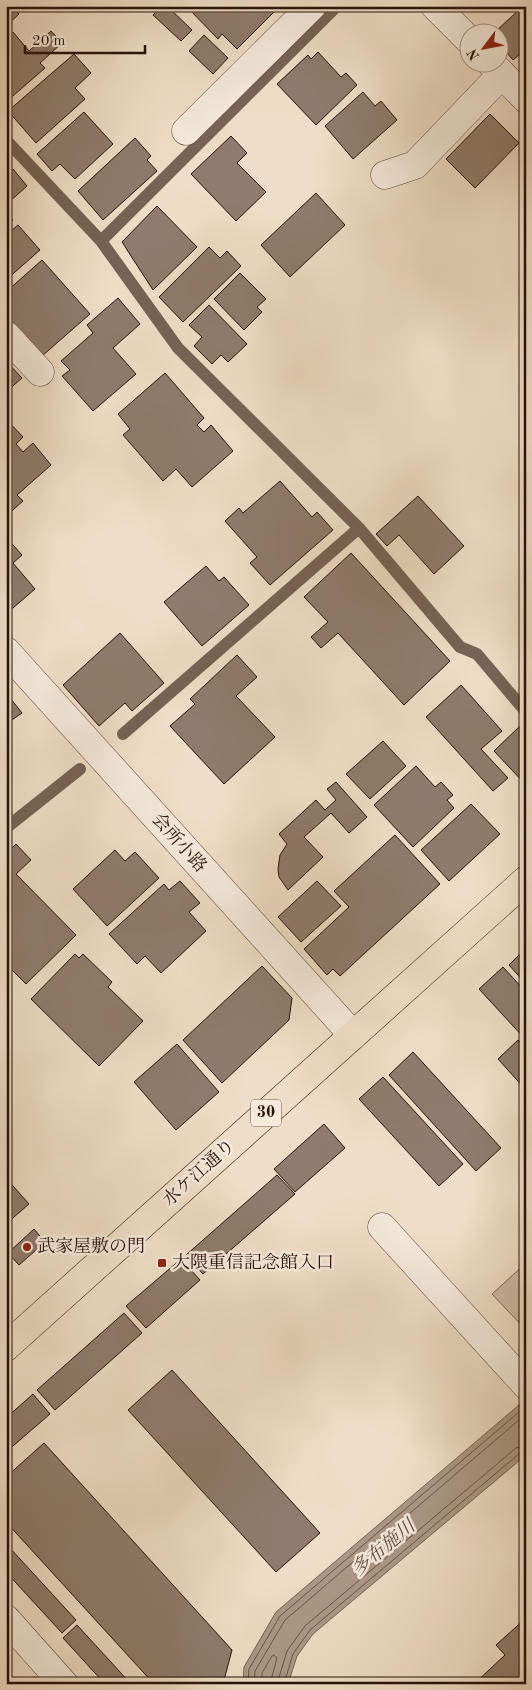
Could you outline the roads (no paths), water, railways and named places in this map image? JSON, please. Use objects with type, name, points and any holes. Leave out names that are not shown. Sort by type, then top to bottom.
[{"type":"main road","name":"水ケ江通り","points":[[6,1347],[526,880]]},
{"type":"street","points":[[186,131],[312,6]]},
{"type":"street","points":[[435,6],[460,31]]},
{"type":"street","points":[[385,175],[414,165],[493,72]]},
{"type":"street","points":[[500,72],[526,99]]},
{"type":"street","points":[[7,338],[40,372]]},
{"type":"street","name":"会所小路","points":[[6,651],[353,1034]]},
{"type":"street","points":[[382,1228],[523,1382]]},
{"type":"street","points":[[6,1619],[64,1684]]},
{"type":"water","name":"多布施川","points":[[526,1399],[526,1455],[313,1634],[297,1656],[288,1684],[243,1684],[244,1667],[276,1612]]},
{"type":"waterway","points":[[101,241],[337,6]]},
{"type":"waterway","points":[[6,140],[101,241],[178,348],[359,528],[460,647],[477,654],[526,712]]},
{"type":"waterway","points":[[123,734],[359,528]]},
{"type":"waterway","points":[[6,828],[80,769]]},
{"type":"place","name":"武家屋敷の門","points":[[27,1247]]},
{"type":"place","name":"大隈重信記念館入口","points":[[162,1263]]}]
